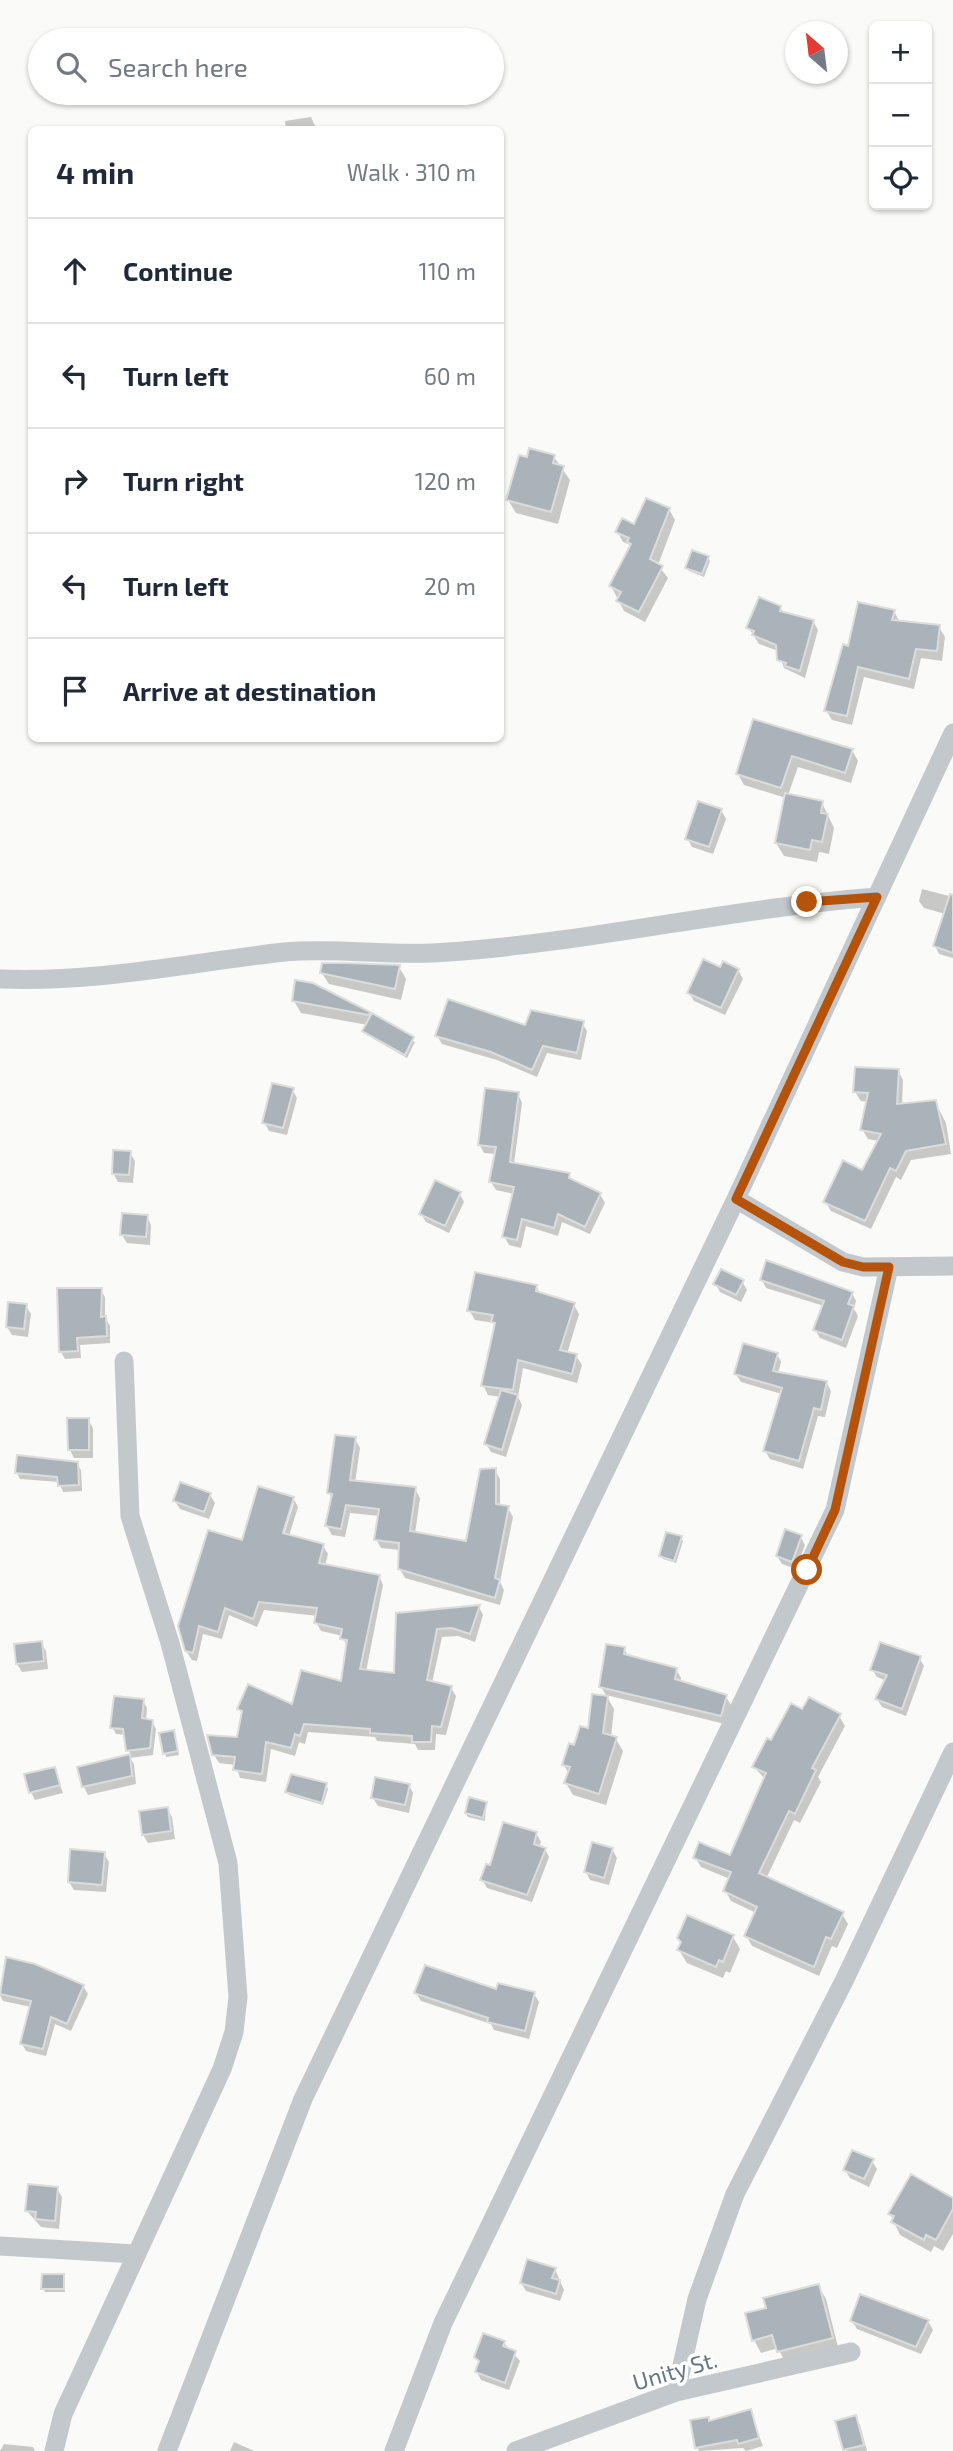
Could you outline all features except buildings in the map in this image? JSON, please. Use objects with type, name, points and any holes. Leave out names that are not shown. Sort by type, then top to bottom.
[{"type":"street","points":[[167,2451],[303,2099],[736,1199],[953,733]]},
{"type":"street","points":[[0,979],[51,981],[288,952],[446,953],[640,930],[807,902],[877,897]]},
{"type":"street","points":[[736,1199],[843,1262],[863,1267],[953,1266]]},
{"type":"street","points":[[394,2451],[443,2323],[835,1510],[889,1267]]},
{"type":"street","points":[[54,2451],[63,2414],[222,2069],[234,2032],[238,1997],[228,1863],[170,1643],[130,1516],[124,1361]]},
{"type":"street","points":[[676,2392],[697,2299],[735,2194],[844,1981],[953,1752]]},
{"type":"street","points":[[0,2246],[135,2253]]},
{"type":"street","name":"Unity St.","points":[[516,2451],[676,2392],[851,2352]]},
{"type":"route","points":[[807,902],[877,897],[736,1199],[843,1262],[863,1267],[889,1267],[835,1510],[807,1570]]}]
